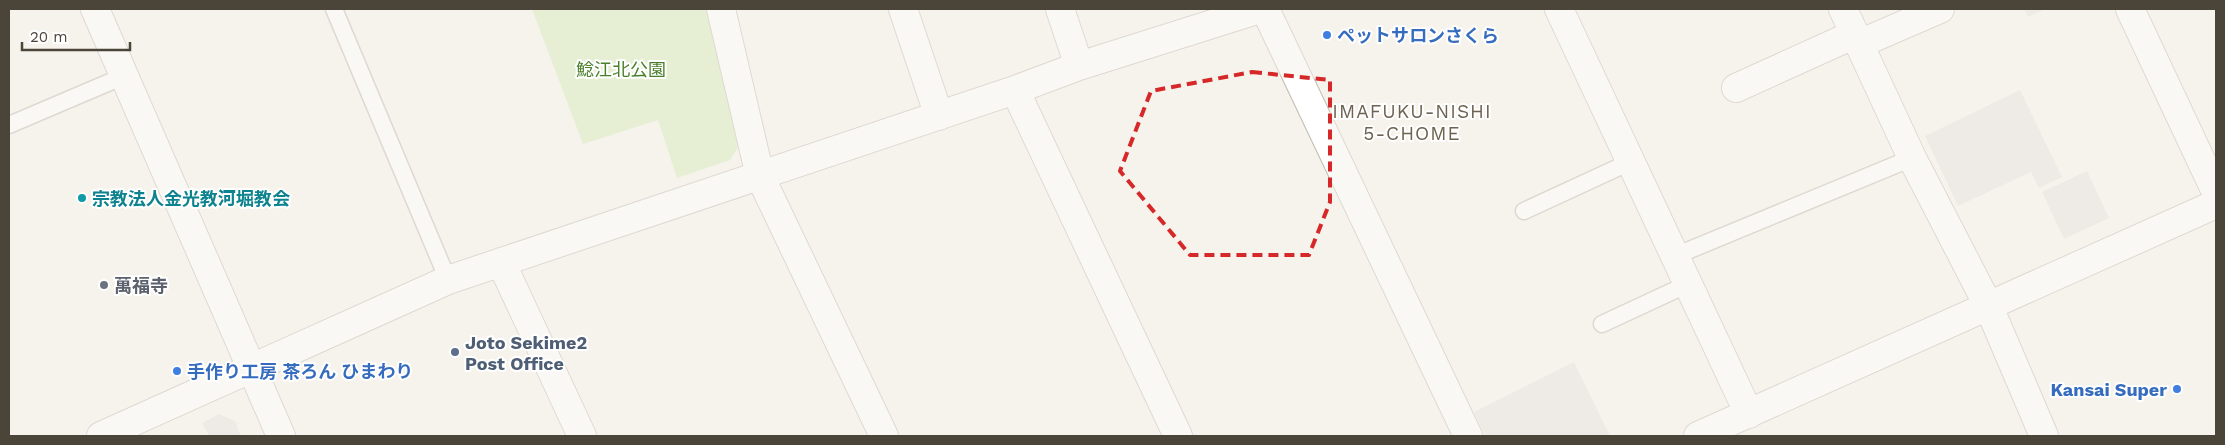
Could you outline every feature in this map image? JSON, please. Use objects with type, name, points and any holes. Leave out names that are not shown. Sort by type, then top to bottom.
[{"type":"street","points":[[96,9],[282,436]]},
{"type":"street","points":[[721,9],[760,176],[884,436]]},
{"type":"street","points":[[902,9],[939,116]]},
{"type":"street","points":[[1060,9],[1079,66]]},
{"type":"street","points":[[1265,9],[1468,436]]},
{"type":"street","points":[[1559,9],[1749,414]]},
{"type":"street","points":[[1843,9],[1912,158],[1989,307],[2044,436]]},
{"type":"street","points":[[1736,88],[1857,39],[1940,9]]},
{"type":"street","points":[[2130,9],[2216,192]]},
{"type":"street","points":[[100,436],[448,280],[1016,90],[1079,66],[1242,11]]},
{"type":"street","points":[[1016,90],[1178,436]]},
{"type":"street","points":[[1698,436],[2216,204]]},
{"type":"street","points":[[500,262],[582,436]]},
{"type":"lane","points":[[334,9],[448,280]]},
{"type":"lane","points":[[9,124],[124,76]]},
{"type":"lane","points":[[1675,256],[1912,158]]},
{"type":"lane","points":[[1524,211],[1630,162]]},
{"type":"lane","points":[[1602,324],[1688,284]]},
{"type":"highlighted area","points":[[1252,72],[1330,80],[1330,202],[1309,255],[1190,255],[1120,171],[1151,91]]},
{"type":"green space","name":"鯰江北公園","points":[[532,9],[708,9],[738,147],[730,160],[677,178],[658,120],[583,144]]},
{"type":"shaded area","points":[[2024,9],[2046,9],[2028,17]]},
{"type":"shaded area","points":[[2020,90],[2062,177],[2039,188],[2031,172],[1958,206],[1925,136]]},
{"type":"shaded area","points":[[2087,171],[2109,218],[2064,239],[2042,192]]},
{"type":"shaded area","points":[[1574,362],[1610,436],[1485,436],[1474,412]]},
{"type":"shaded area","points":[[219,414],[235,421],[241,436],[209,436],[202,423]]},
{"type":"place","name":"ペットサロンさくら","points":[[1327,35]]},
{"type":"place","name":"宗教法人金光教河堀教会","points":[[82,198]]},
{"type":"place","name":"萬福寺","points":[[104,285]]},
{"type":"place","name":"Joto Sekime2 Post Office","points":[[455,352]]},
{"type":"place","name":"手作り工房 茶ろん ひまわり","points":[[177,371]]},
{"type":"place","name":"Kansai Super","points":[[2177,389]]},
{"type":"district","name":"IMAFUKU-NISHI 5-CHOME","points":[[1412,122]]}]
